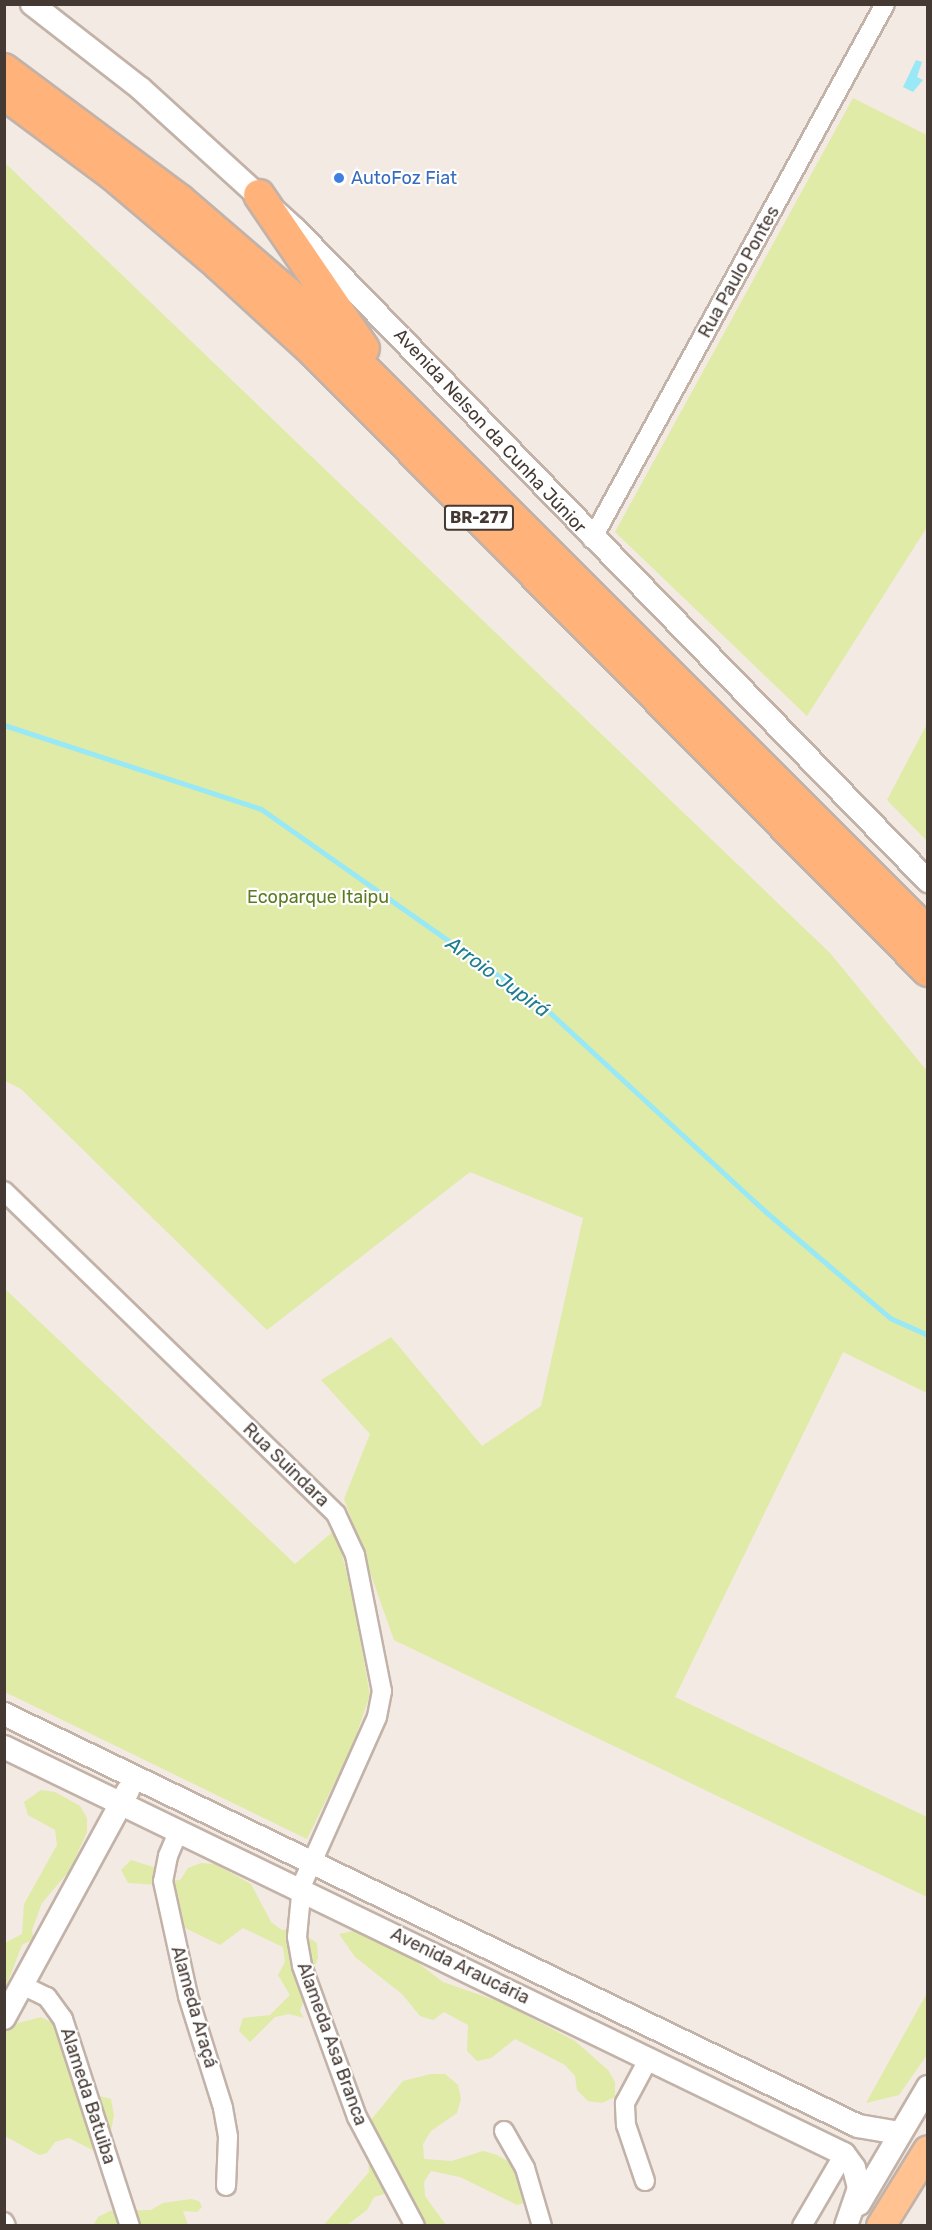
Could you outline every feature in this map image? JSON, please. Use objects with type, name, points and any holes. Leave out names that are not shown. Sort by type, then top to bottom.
[{"type":"highway","name":"BR-277","points":[[4,69],[189,207],[288,294],[927,933]]},
{"type":"highway","name":"BR-277","points":[[4,94],[113,175],[219,264],[314,352],[927,971]]},
{"type":"highway","points":[[259,195],[365,352],[462,467]]},
{"type":"highway","points":[[880,923],[927,982]]},
{"type":"main road","points":[[881,2226],[927,2150]]},
{"type":"street","name":"Avenida Nelson da Cunha Júnior","points":[[32,4],[140,88],[259,195],[377,312],[592,539],[927,881]]},
{"type":"street","name":"Rua Paulo Pontes","points":[[592,539],[885,4]]},
{"type":"street","name":"Rua Suindara","points":[[4,1191],[336,1514],[355,1555],[382,1690],[377,1717],[312,1857]]},
{"type":"street","name":"Avenida Araucária","points":[[4,1714],[133,1778],[312,1857],[858,2126],[899,2133]]},
{"type":"street","name":"Avenida Araucária","points":[[4,1747],[844,2154]]},
{"type":"street","points":[[4,2018],[133,1778]]},
{"type":"street","name":"Alameda Araçá","points":[[178,1830],[168,1856],[163,1881],[188,1996],[224,2108],[228,2137],[226,2186]]},
{"type":"street","name":"Alameda Asa Branca","points":[[312,1857],[301,1889],[297,1937],[302,1966],[357,2117],[415,2226]]},
{"type":"street","name":"Alameda Batuiba","points":[[22,1985],[47,1997],[63,2019],[130,2226]]},
{"type":"street","points":[[645,2181],[626,2125],[625,2103],[649,2058]]},
{"type":"street","points":[[850,2219],[927,2087]]},
{"type":"street","points":[[504,2131],[525,2168],[542,2226]]},
{"type":"street","points":[[802,2226],[844,2154],[858,2177],[850,2219]]},
{"type":"green space","points":[[853,98],[927,135],[927,527],[807,716],[615,532]]},
{"type":"green space","name":"Ecoparque Itaipu","points":[[4,162],[830,953],[927,1071],[927,1393],[843,1352],[675,1697],[927,1817],[927,1897],[394,1640],[344,1499],[370,1434],[321,1380],[391,1337],[482,1446],[541,1406],[583,1218],[470,1172],[267,1330],[21,1089],[5,1081]]},
{"type":"green space","points":[[927,724],[927,841],[887,800]]},
{"type":"green space","points":[[4,1288],[295,1564],[335,1530],[351,1588],[370,1695],[352,1747],[307,1839],[5,1692]]},
{"type":"green space","points":[[41,1790],[55,1792],[80,1806],[87,1818],[87,1832],[70,1870],[42,1903],[32,1930],[34,1939],[22,1945],[5,1989],[5,1943],[22,1934],[24,1904],[57,1845],[55,1830],[28,1815],[24,1802]]},
{"type":"green space","points":[[131,1860],[156,1868],[166,1881],[180,1880],[188,1868],[201,1863],[215,1864],[251,1884],[271,1922],[282,1930],[295,1929],[317,1943],[318,1958],[300,2011],[304,2018],[289,2014],[275,2017],[250,2042],[239,2031],[243,2018],[270,2015],[290,1995],[278,1975],[285,1962],[283,1947],[243,1928],[220,1945],[181,1926],[158,1885],[128,1883],[121,1870]]},
{"type":"green space","points":[[353,1931],[367,1933],[396,1946],[443,1982],[503,2003],[575,2041],[608,2070],[615,2082],[615,2097],[602,2103],[588,2101],[577,2090],[575,2076],[565,2065],[515,2039],[491,2058],[477,2061],[467,2051],[468,2025],[444,2012],[433,2020],[420,2016],[402,1994],[355,1957],[339,1934]]},
{"type":"green space","points":[[927,1993],[927,2055],[899,2095],[866,2103]]},
{"type":"green space","points":[[41,2017],[53,2023],[95,2095],[111,2099],[114,2115],[106,2157],[69,2138],[55,2142],[47,2153],[39,2155],[5,2136],[4,2032],[11,2025]]},
{"type":"green space","points":[[431,2074],[445,2074],[458,2085],[461,2099],[457,2113],[431,2131],[423,2144],[424,2159],[452,2161],[483,2151],[497,2155],[516,2166],[531,2201],[517,2205],[460,2177],[431,2171],[424,2182],[425,2196],[446,2225],[420,2225],[388,2193],[374,2197],[367,2210],[347,2225],[323,2226],[369,2172],[366,2126],[403,2081]]},
{"type":"green space","points":[[191,2199],[199,2201],[202,2207],[197,2212],[183,2211],[188,2225],[94,2224],[98,2217],[110,2211],[151,2210],[163,2203]]},
{"type":"water","points":[[916,60],[922,62],[917,77],[923,80],[913,92],[903,87]]},
{"type":"waterway","name":"Arroio Jupirá","points":[[4,725],[261,809],[547,1010],[766,1212],[890,1318],[928,1335]]},
{"type":"place","name":"AutoFoz Fiat","points":[[339,178]]}]
